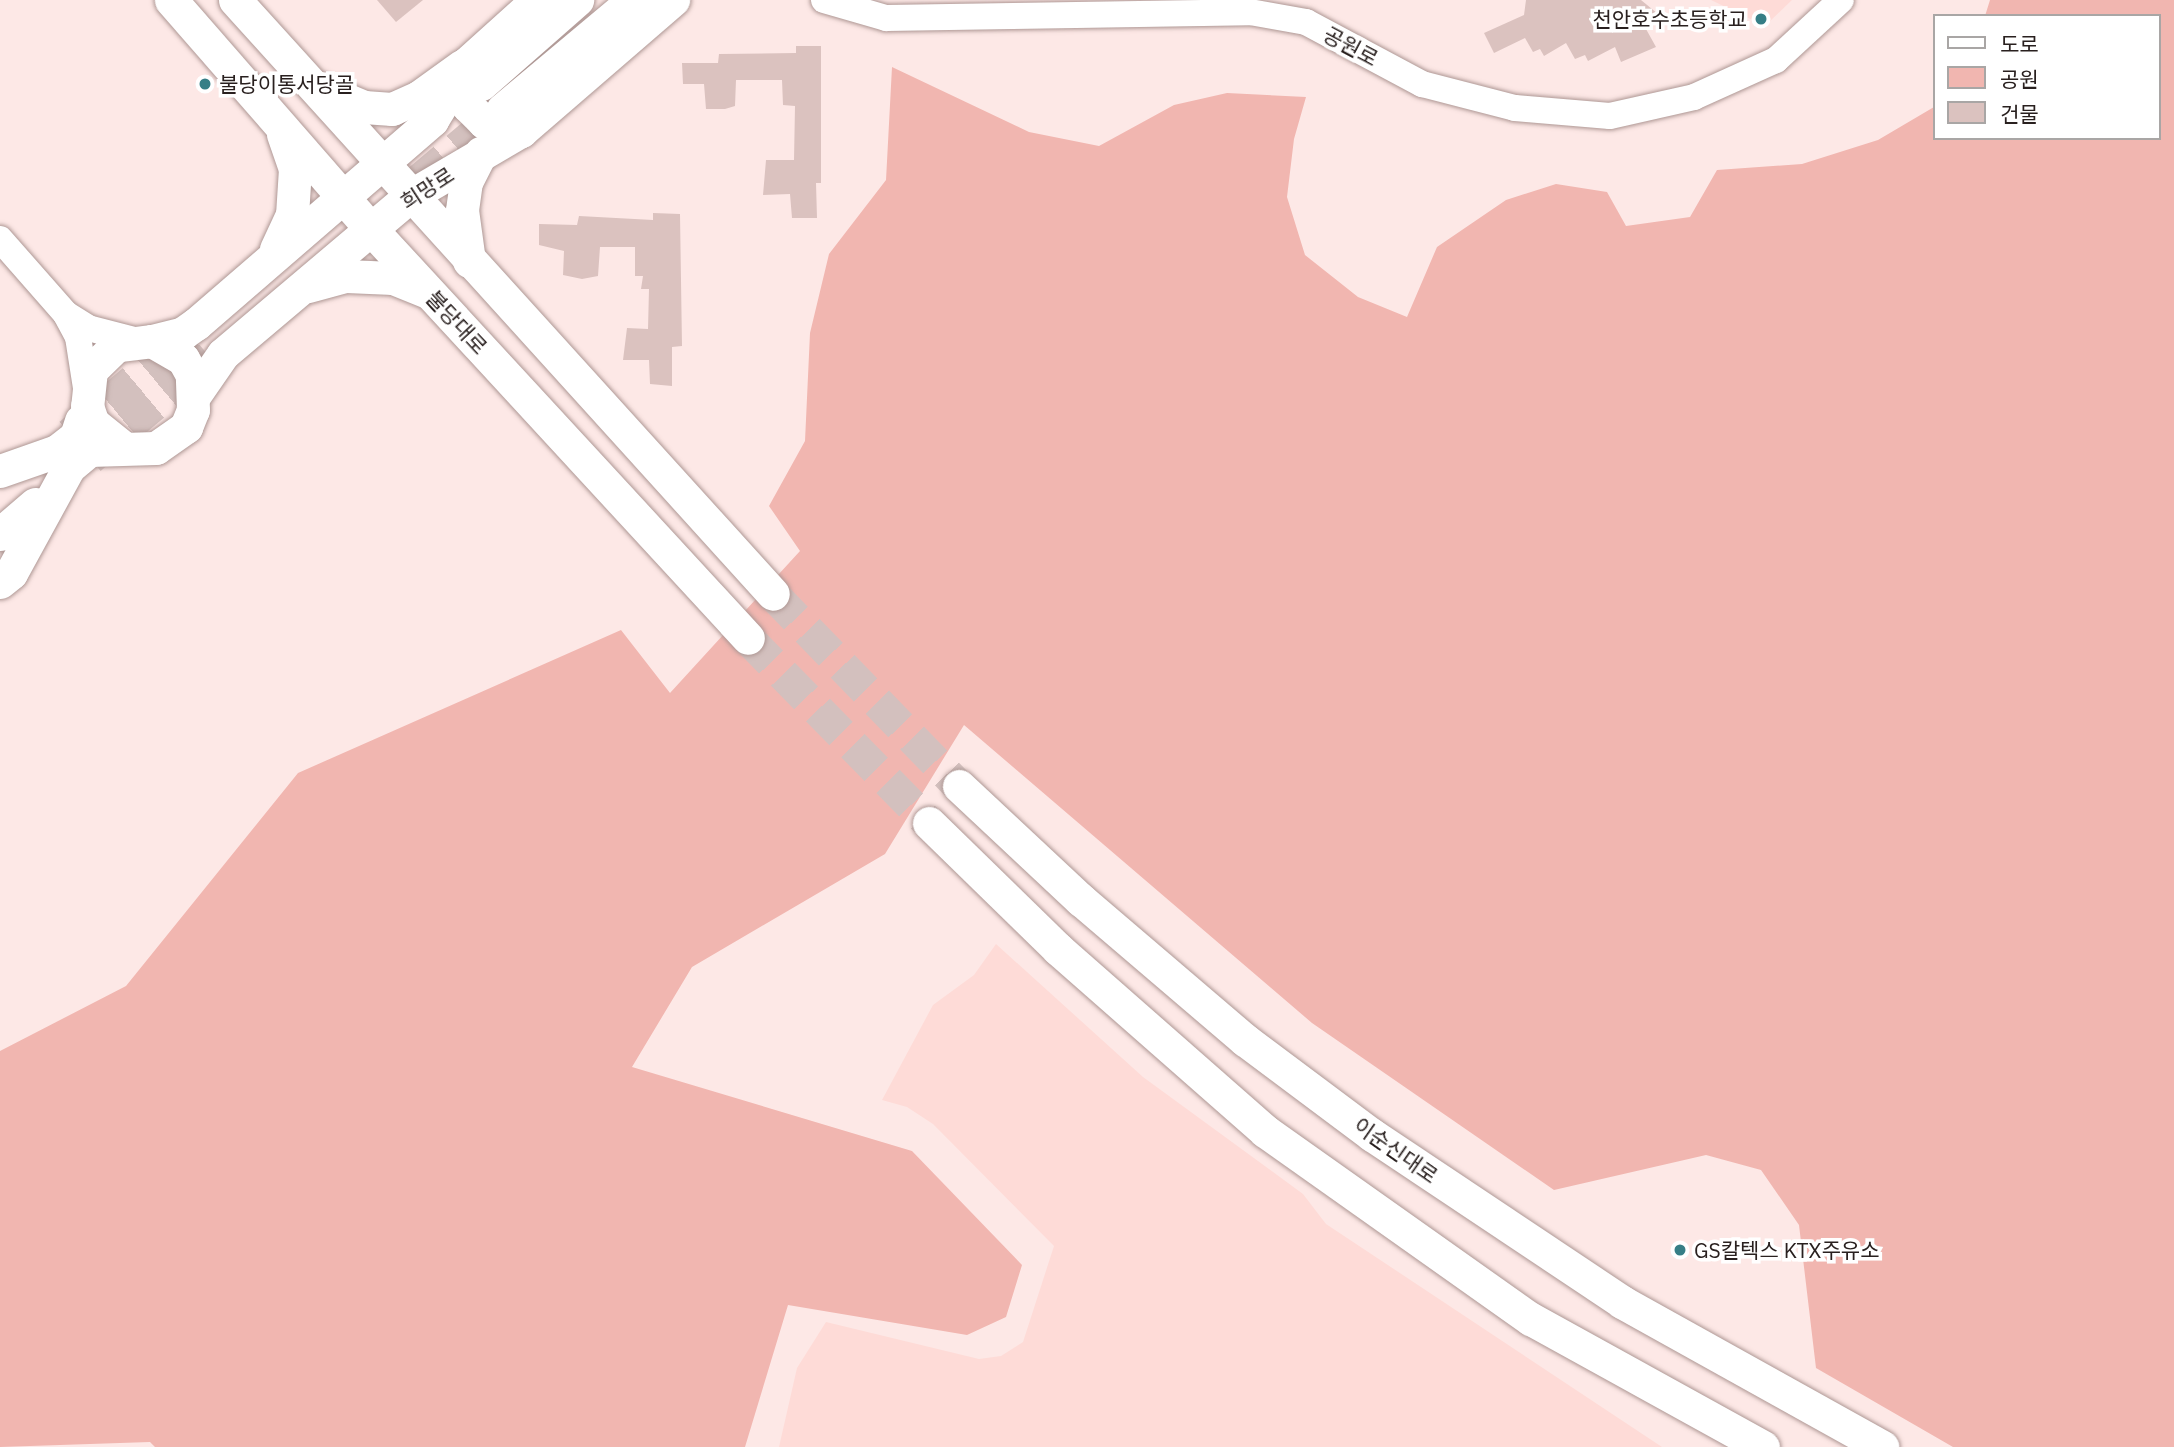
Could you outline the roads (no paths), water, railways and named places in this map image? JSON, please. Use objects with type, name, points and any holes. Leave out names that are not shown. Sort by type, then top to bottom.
[{"type":"main road","name":"불당대로","points":[[172,0],[371,229],[748,638]]},
{"type":"main road","points":[[235,0],[381,165],[773,594]]},
{"type":"main road","name":"희망로","points":[[143,341],[176,336],[196,324],[381,165],[432,120],[537,0]]},
{"type":"main road","name":"희망로","points":[[307,83],[364,107],[392,109],[469,75],[577,0]]},
{"type":"main road","points":[[469,75],[468,106],[484,122],[495,128],[512,121],[633,0]]},
{"type":"main road","name":"희망로","points":[[196,393],[210,366],[410,196],[481,153],[512,121],[673,0]]},
{"type":"main road","points":[[273,256],[292,215],[295,169],[280,125]]},
{"type":"main road","points":[[469,261],[462,210],[466,182],[481,153]]},
{"type":"main road","points":[[302,287],[346,276],[393,278],[432,294]]},
{"type":"main road","points":[[0,534],[12,487],[76,436],[102,355],[143,341],[183,359],[196,393],[194,411],[173,440],[138,450],[121,446],[89,450],[69,467],[11,573],[0,582]]},
{"type":"main road","points":[[87,397],[93,423],[121,446]]},
{"type":"main road","name":"이순신대로","points":[[959,786],[1081,900],[1245,1040],[1372,1135],[1622,1302],[1882,1447]]},
{"type":"main road","points":[[929,823],[1077,967],[1265,1131],[1531,1319],[1763,1447]]},
{"type":"street","name":"공원로","points":[[824,0],[886,18],[1250,12],[1306,22],[1422,85],[1515,108],[1610,116],[1694,97],[1776,60],[1841,0]]},
{"type":"street","points":[[0,239],[66,314],[78,337],[87,397]]},
{"type":"street","points":[[66,314],[88,328],[143,341]]},
{"type":"tunnel","points":[[419,180],[502,110]]},
{"type":"tunnel","points":[[70,434],[189,333]]},
{"type":"tunnel","points":[[90,458],[210,357]]},
{"type":"tunnel","points":[[773,594],[959,786]]},
{"type":"tunnel","points":[[748,638],[929,823]]},
{"type":"place","name":"천안호수초등학교","points":[[1761,19]]},
{"type":"place","name":"불당이통서당골","points":[[205,84]]},
{"type":"place","name":"GS칼텍스 KTX주유소","points":[[1680,1250]]}]
